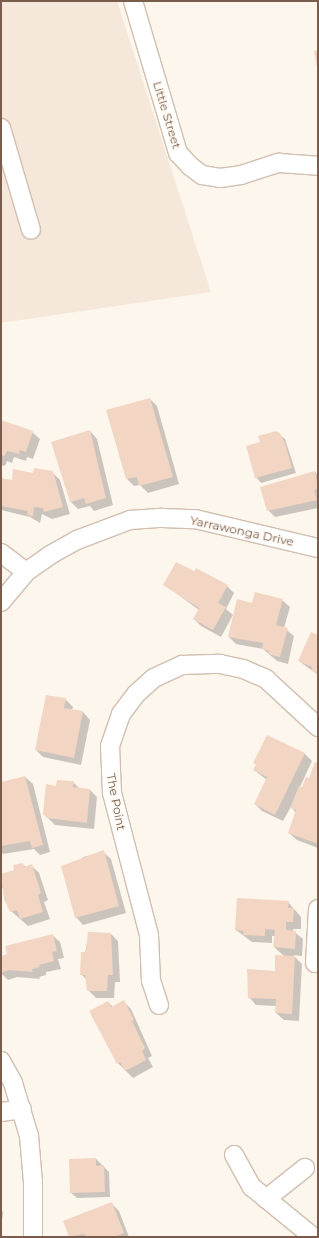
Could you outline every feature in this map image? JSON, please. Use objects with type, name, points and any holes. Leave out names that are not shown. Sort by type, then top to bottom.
[{"type":"street","name":"Little Street","points":[[133,1],[178,153],[190,166],[202,175],[220,178],[241,175],[279,163],[318,166]]},
{"type":"street","points":[[1,128],[30,230]]},
{"type":"street","name":"Yarrawonga Drive","points":[[1,602],[26,572],[50,554],[77,540],[130,520],[162,518],[194,519],[318,548]]},
{"type":"street","points":[[1,554],[26,572]]},
{"type":"street","name":"The Point","points":[[159,1005],[150,974],[148,935],[112,793],[110,746],[121,714],[136,694],[154,678],[182,665],[220,664],[243,669],[266,679],[318,727]]},
{"type":"street","points":[[315,963],[318,909]]},
{"type":"street","points":[[1,1061],[22,1109],[29,1136],[33,1183],[33,1237]]},
{"type":"street","points":[[1,1112],[22,1109]]},
{"type":"street","points":[[234,1156],[252,1187],[313,1237]]},
{"type":"street","points":[[266,1199],[305,1168]]},
{"type":"shaded area","points":[[1,1],[117,1],[211,292],[1,323]]},
{"type":"building","points":[[318,50],[318,67],[317,67],[314,51]]},
{"type":"building","points":[[150,398],[173,477],[139,486],[137,477],[126,479],[106,410]]},
{"type":"building","points":[[1,420],[33,431],[26,452],[20,450],[19,454],[7,451],[5,456],[1,455]]},
{"type":"building","points":[[90,430],[106,498],[86,504],[84,498],[70,502],[51,442]]},
{"type":"building","points":[[276,431],[280,433],[285,443],[292,468],[255,478],[246,446],[260,442],[258,436]]},
{"type":"building","points":[[34,468],[53,471],[63,507],[44,512],[43,508],[34,507],[33,516],[27,515],[28,511],[1,506],[1,478],[12,480],[13,469],[33,473]]},
{"type":"building","points":[[315,471],[318,489],[314,490],[317,500],[267,511],[260,487]]},
{"type":"building","points":[[176,562],[194,571],[196,568],[228,585],[218,603],[226,607],[213,630],[193,619],[199,608],[163,585]]},
{"type":"building","points":[[255,592],[283,599],[276,625],[288,628],[280,657],[268,654],[269,651],[262,649],[263,643],[228,637],[237,599],[252,603]]},
{"type":"building","points":[[311,632],[318,635],[318,674],[311,670],[312,667],[298,661]]},
{"type":"building","points":[[46,695],[66,698],[64,708],[83,711],[74,758],[35,750]]},
{"type":"building","points":[[267,735],[305,753],[275,815],[254,804],[267,777],[253,770],[256,764],[253,763]]},
{"type":"building","points":[[315,762],[318,763],[318,844],[288,833],[296,810],[290,808],[299,786],[302,787],[306,777],[309,778]]},
{"type":"building","points":[[25,776],[43,845],[32,848],[30,841],[1,846],[1,782]]},
{"type":"building","points":[[57,780],[74,781],[73,787],[90,789],[87,823],[47,818],[43,814],[46,784],[56,786]]},
{"type":"building","points":[[104,850],[119,906],[75,918],[61,866]]},
{"type":"building","points":[[23,863],[24,867],[32,864],[41,893],[38,895],[43,912],[20,919],[17,910],[10,912],[4,899],[1,874],[14,870],[13,865]]},
{"type":"building","points":[[237,898],[289,901],[288,908],[294,908],[293,922],[286,922],[286,930],[296,931],[295,949],[273,947],[275,930],[265,929],[265,936],[243,935],[244,931],[235,930]]},
{"type":"building","points":[[88,932],[111,933],[113,975],[108,975],[107,991],[87,991],[85,975],[80,975],[81,952],[86,952]]},
{"type":"building","points":[[53,934],[57,951],[52,952],[54,961],[39,965],[40,967],[32,969],[33,972],[9,970],[1,973],[1,956],[7,954],[5,946]]},
{"type":"building","points":[[275,955],[295,956],[292,1014],[275,1013],[276,999],[248,998],[247,969],[275,971]]},
{"type":"building","points":[[124,1000],[145,1048],[142,1051],[146,1060],[125,1071],[120,1062],[117,1064],[89,1011],[108,1001],[111,1007]]},
{"type":"building","points":[[96,1158],[96,1166],[104,1165],[105,1192],[70,1193],[69,1159]]},
{"type":"building","points":[[112,1202],[124,1233],[114,1237],[86,1237],[84,1234],[69,1237],[63,1221]]}]
